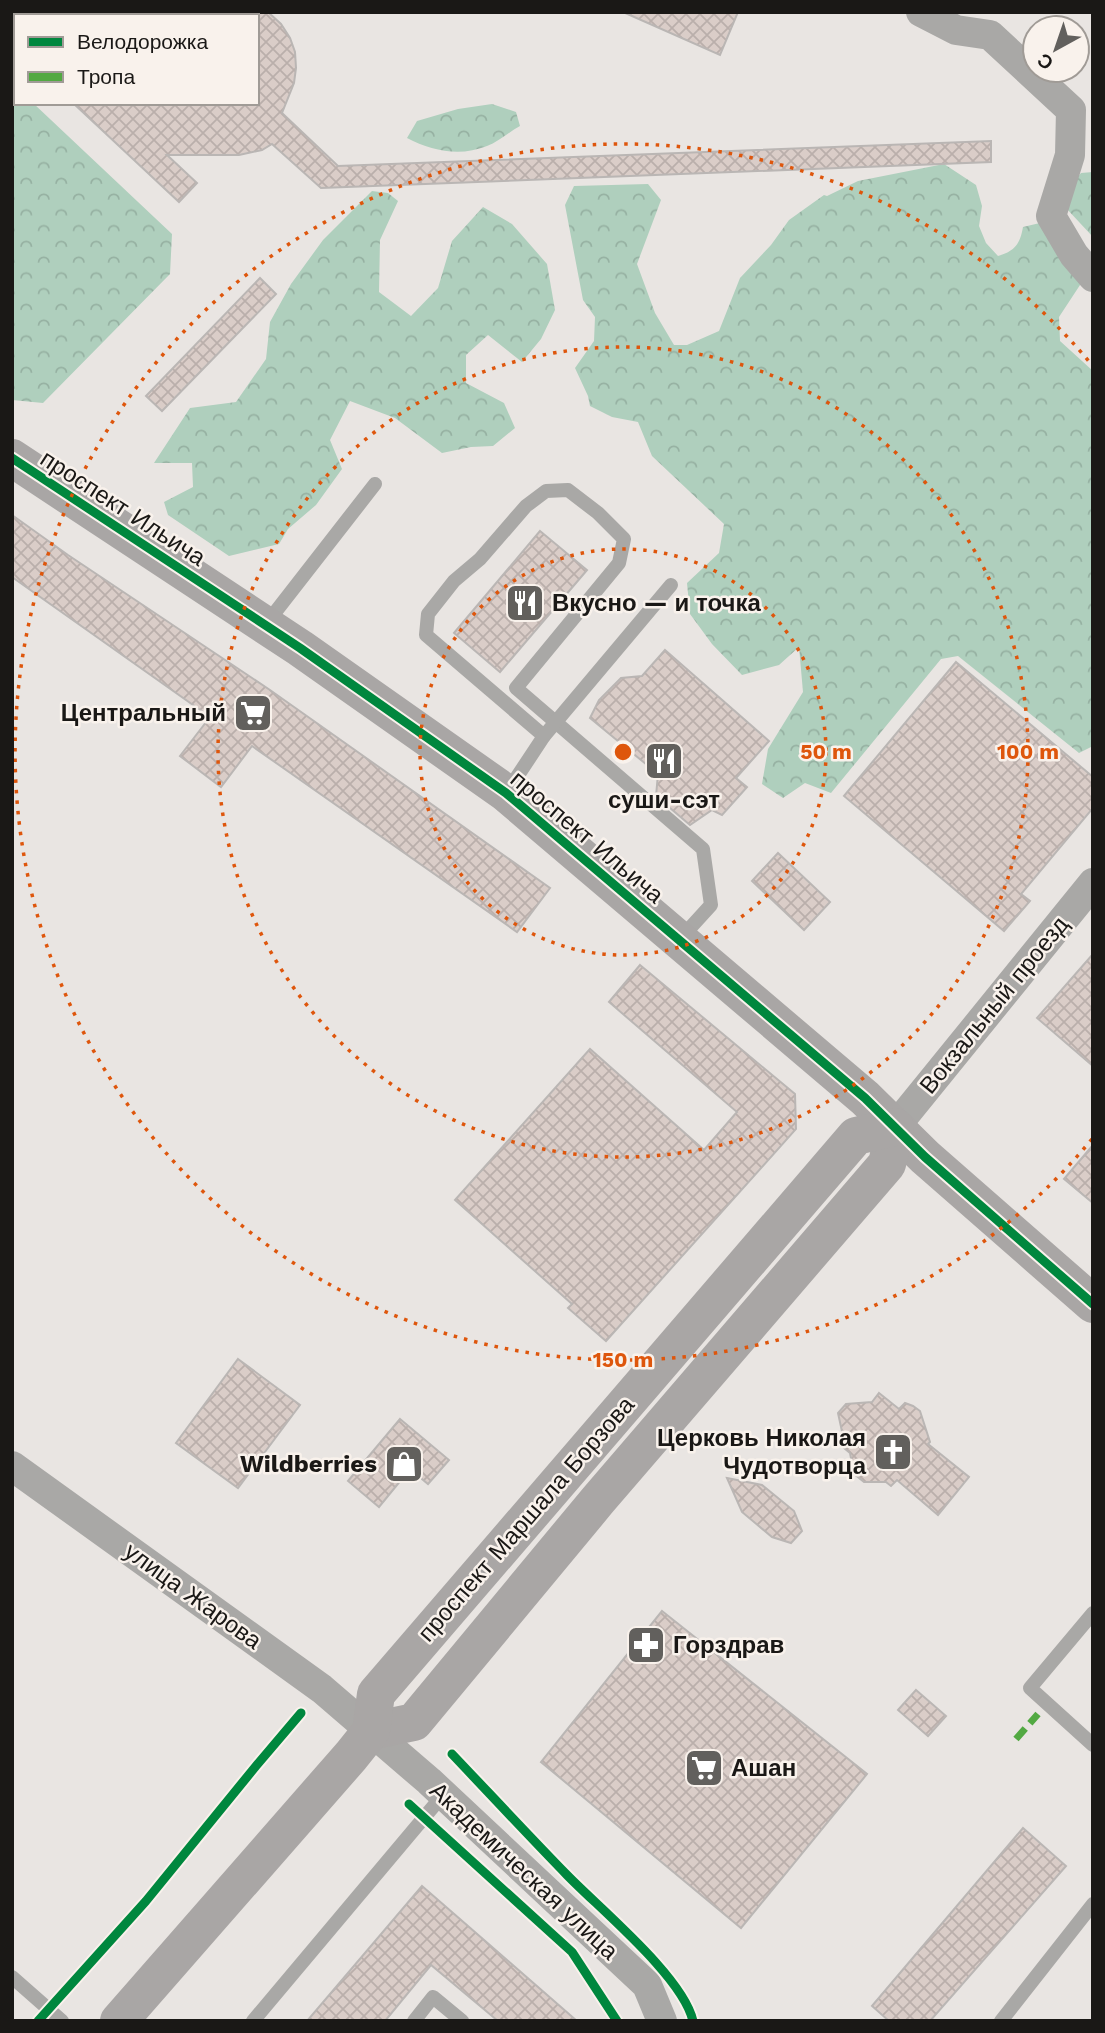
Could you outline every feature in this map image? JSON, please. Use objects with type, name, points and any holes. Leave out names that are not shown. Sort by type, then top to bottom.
[{"type":"street","points":[[921,12],[956,30],[990,35],[1071,110],[1070,155],[1051,216],[1074,254],[1093,277]]},
{"type":"street","name":"проспект Ильича","points":[[12,458],[265,625],[506,793],[865,1098],[925,1157],[1093,1304]]},
{"type":"street","name":"Вокзальный проезд","points":[[895,1127],[1093,883]]},
{"type":"street","name":"проспект Маршала Борзова","points":[[371,1731],[414,1722],[598,1500],[887,1164],[895,1127]]},
{"type":"street","name":"улица Жарова","points":[[12,1466],[322,1689],[371,1731]]},
{"type":"street","points":[[119,2021],[371,1731]]},
{"type":"street","name":"Академическая улица","points":[[371,1731],[647,1985],[662,2021]]},
{"type":"lane","points":[[265,625],[375,484]]},
{"type":"lane","points":[[544,736],[426,635],[428,614],[454,581],[480,559],[526,506],[546,491],[568,490],[598,513],[624,539],[619,563],[516,688],[554,724],[703,849],[711,905],[680,939]]},
{"type":"lane","points":[[506,793],[544,736],[671,585]]},
{"type":"lane","points":[[1093,1613],[1030,1688],[1093,1745]]},
{"type":"lane","points":[[253,2021],[443,1795]]},
{"type":"lane","points":[[1001,2021],[1093,1904]]},
{"type":"lane","points":[[12,1977],[62,2021]]},
{"type":"lane","points":[[414,2021],[433,1997],[461,2021]]},
{"type":"green space","points":[[12,90],[14,105],[35,105],[172,234],[170,274],[43,403],[12,400]]},
{"type":"green space","points":[[492,104],[516,112],[520,126],[487,146],[467,151],[446,151],[407,138],[417,121],[458,109]]},
{"type":"green space","points":[[944,164],[976,185],[982,206],[979,226],[986,243],[998,256],[1016,246],[1023,227],[1044,222],[1082,282],[1059,317],[1060,341],[1093,371],[1093,746],[1079,753],[958,656],[941,659],[831,793],[805,783],[783,798],[762,784],[768,749],[803,692],[799,647],[779,665],[742,675],[712,644],[690,614],[687,583],[719,553],[724,524],[652,456],[638,422],[612,417],[590,406],[575,368],[594,341],[595,317],[583,300],[565,205],[574,186],[648,184],[661,200],[637,264],[655,313],[674,345],[687,345],[719,331],[740,278],[771,245],[789,220],[824,195],[858,181]]},
{"type":"green space","points":[[1093,172],[1093,237],[1066,208],[1063,196],[1081,173]]},
{"type":"green space","points":[[372,191],[388,193],[398,201],[380,240],[379,292],[411,316],[438,288],[452,241],[483,207],[512,224],[547,264],[555,310],[541,339],[522,362],[488,335],[466,355],[466,383],[504,403],[515,428],[493,446],[442,453],[395,418],[350,401],[330,440],[342,469],[316,505],[288,529],[279,544],[229,556],[168,515],[164,502],[193,487],[192,463],[154,463],[190,408],[236,402],[266,359],[270,322],[291,284],[323,240]]},
{"type":"building","points":[[268,12],[281,24],[295,52],[294,83],[282,113],[338,166],[991,141],[991,162],[321,188],[272,144],[262,150],[239,155],[167,155],[197,183],[179,202],[75,105],[259,105],[257,14]]},
{"type":"building","points":[[623,12],[738,12],[720,55]]},
{"type":"building","points":[[260,278],[276,294],[162,411],[146,396]]},
{"type":"building","name":"Центральный","points":[[12,515],[270,690],[550,888],[517,932],[252,746],[221,787],[180,756],[210,717],[12,577]]},
{"type":"building","points":[[540,531],[587,570],[500,672],[454,633]]},
{"type":"building","points":[[665,650],[769,741],[736,778],[747,787],[722,815],[712,810],[690,825],[656,796],[658,774],[590,718],[599,700],[621,678],[642,676]]},
{"type":"building","points":[[956,662],[1093,777],[1093,808],[1021,894],[1030,901],[1004,931],[844,796]]},
{"type":"building","points":[[778,853],[830,902],[804,930],[752,881]]},
{"type":"building","points":[[1093,954],[1093,1066],[1037,1018]]},
{"type":"building","points":[[640,965],[795,1094],[796,1129],[606,1341],[568,1308],[572,1304],[455,1200],[590,1049],[704,1150],[737,1112],[609,1002]]},
{"type":"building","points":[[1093,1145],[1093,1203],[1064,1179]]},
{"type":"building","points":[[238,1359],[300,1405],[238,1488],[176,1443]]},
{"type":"building","name":"Церковь Николая Чудотворца","points":[[879,1393],[899,1409],[905,1403],[920,1411],[930,1442],[928,1444],[969,1477],[938,1515],[897,1480],[891,1486],[886,1482],[864,1482],[854,1474],[850,1453],[838,1443],[843,1436],[838,1413],[846,1404],[872,1402]]},
{"type":"building","name":"Wildberries","points":[[400,1419],[449,1460],[428,1484],[410,1469],[379,1507],[348,1481]]},
{"type":"building","points":[[727,1478],[762,1485],[794,1511],[802,1531],[791,1543],[772,1537],[742,1512]]},
{"type":"building","name":"Ашан","points":[[662,1611],[867,1774],[741,1928],[541,1762]]},
{"type":"building","points":[[916,1690],[946,1716],[928,1736],[898,1710]]},
{"type":"building","points":[[1023,1828],[1066,1866],[930,2021],[889,2021],[872,2006]]},
{"type":"building","points":[[422,1886],[577,2021],[498,2021],[431,1965],[385,2021],[307,2021]]},
{"type":"marked path","points":[[1016,1739],[1038,1714]]},
{"type":"cycle path","points":[[12,458],[300,648],[506,793],[865,1098],[925,1157],[1093,1304]]},
{"type":"cycle path","points":[[38,2021],[146,1901],[301,1713]]},
{"type":"cycle path","points":[[452,1754],[567,1875],[639,1944],[674,1984],[693,2021]]},
{"type":"cycle path","points":[[409,1804],[572,1952],[617,2021]]},
{"type":"place","name":"Вкусно — и точка","points":[[525,603]]},
{"type":"place","name":"Центральный","points":[[253,713]]},
{"type":"place","name":"суши-сэт","points":[[664,761]]},
{"type":"place","name":"Церковь Николая Чудотворца","points":[[893,1452]]},
{"type":"place","name":"Wildberries","points":[[404,1464]]},
{"type":"place","name":"Горздрав","points":[[646,1645]]},
{"type":"place","name":"Ашан","points":[[704,1768]]}]
